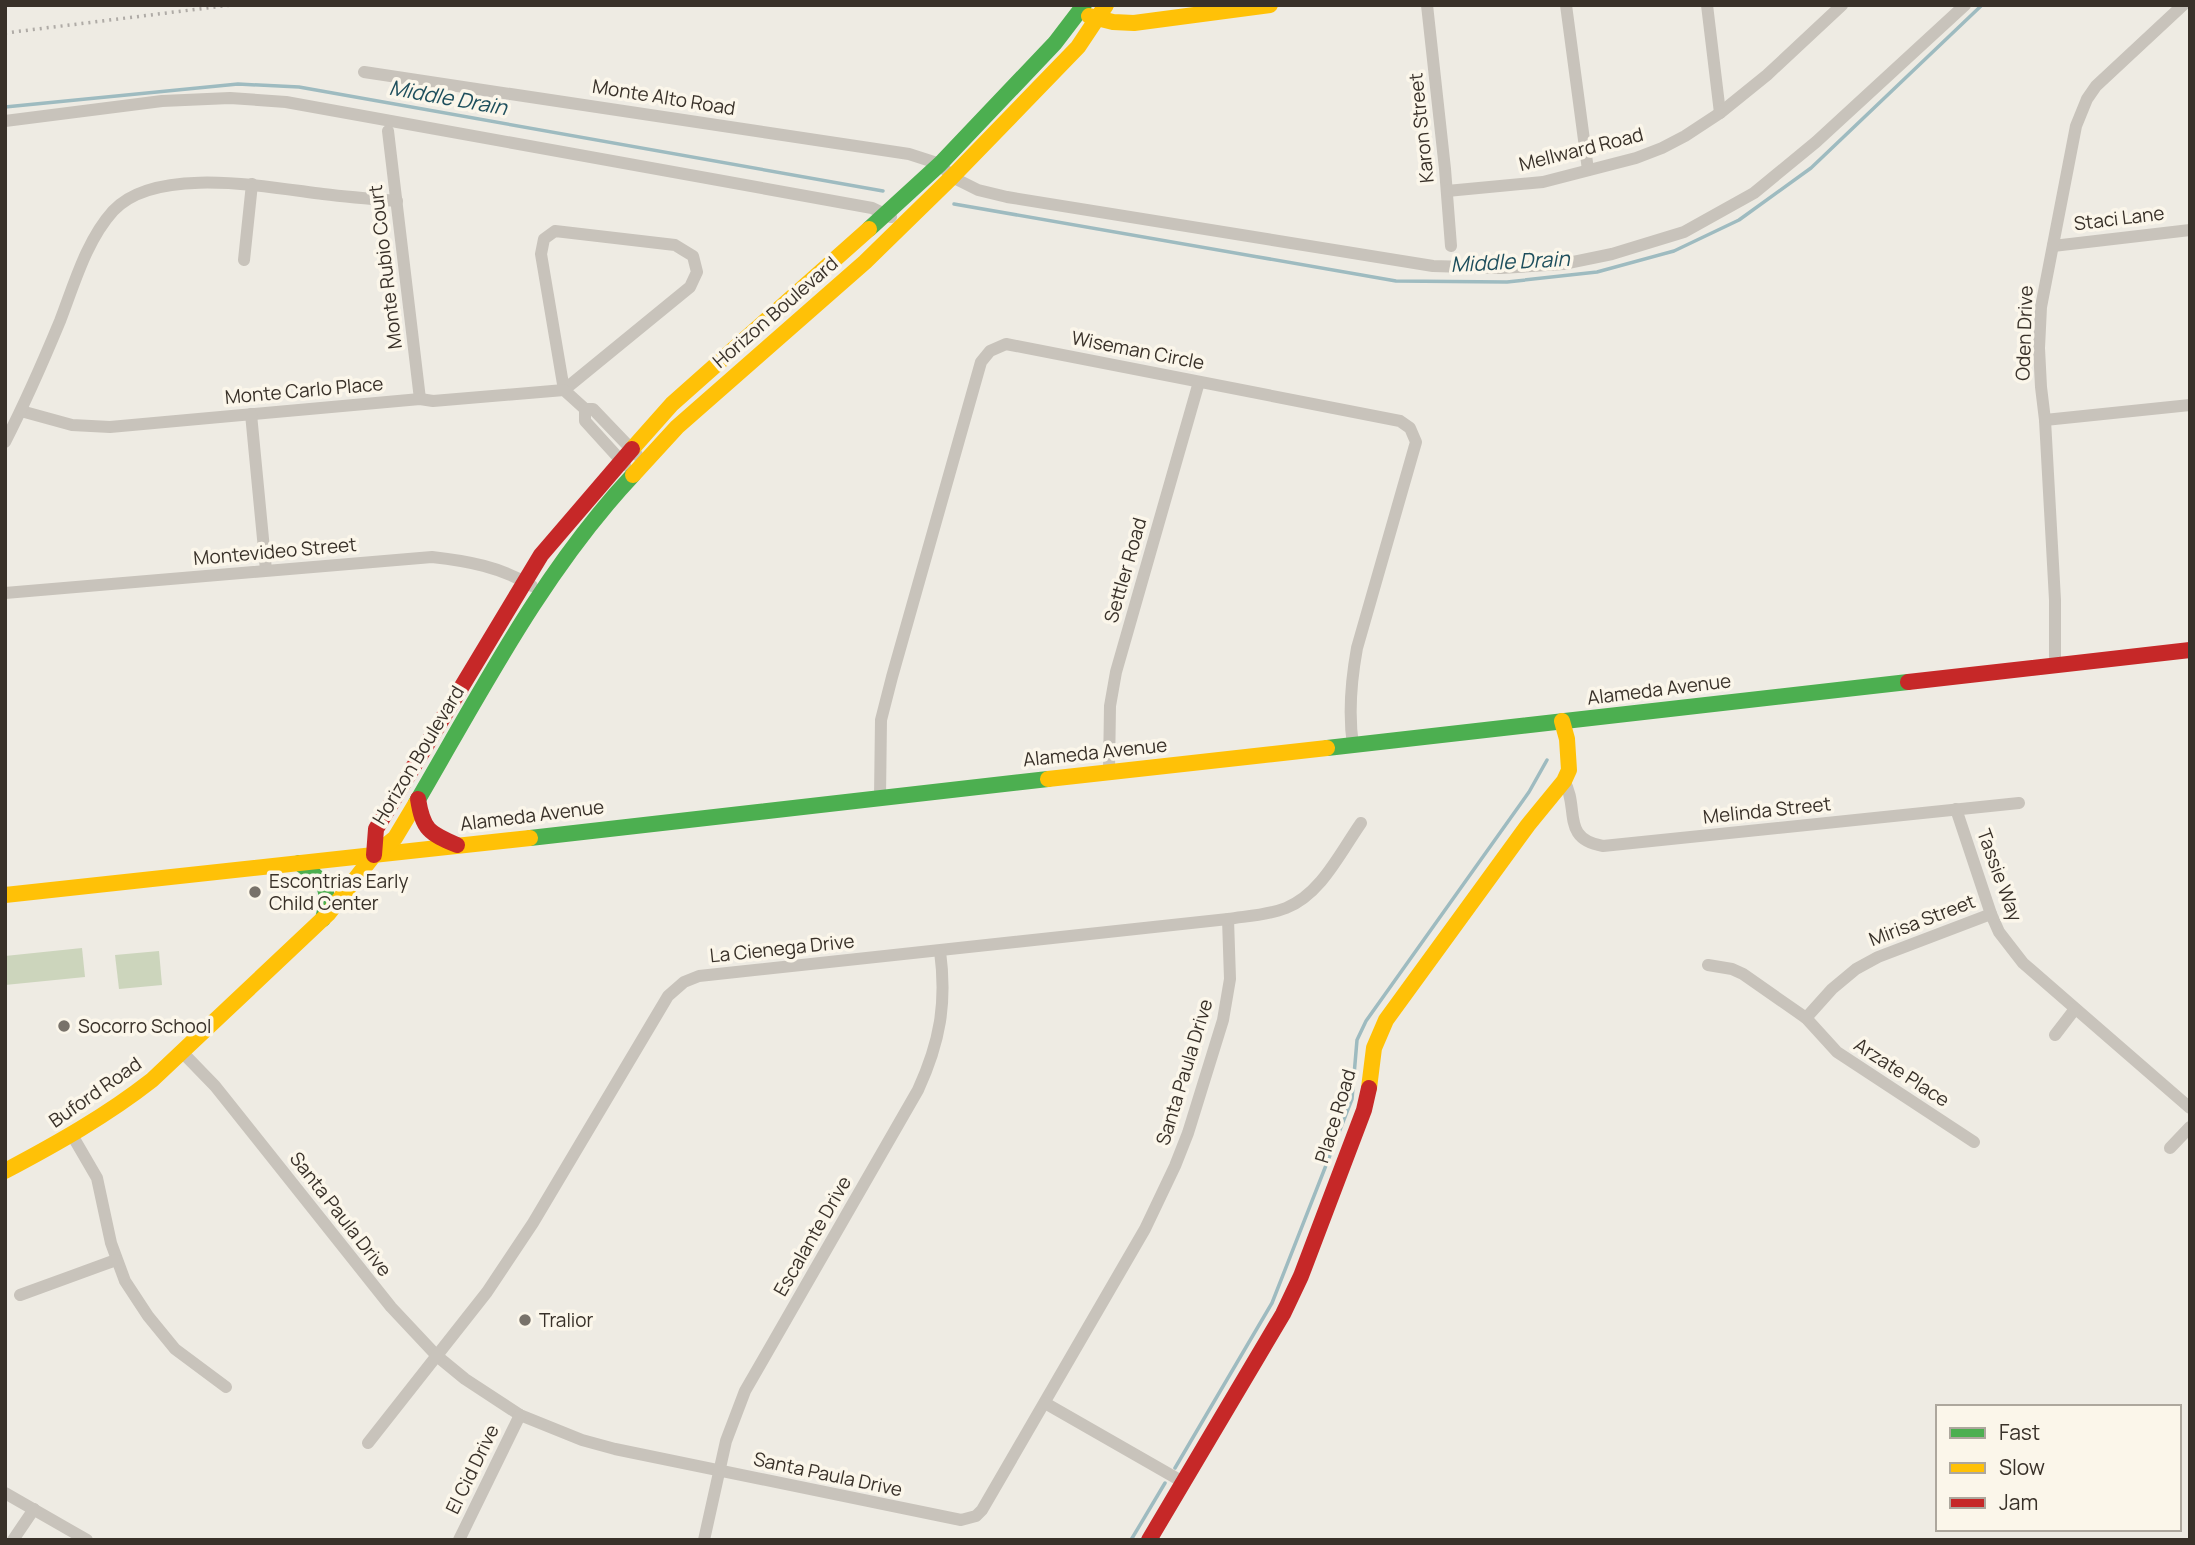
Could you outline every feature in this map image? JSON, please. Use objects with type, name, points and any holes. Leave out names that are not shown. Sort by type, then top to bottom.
[{"type":"main road","points":[[1082,9],[1102,12],[1113,22],[1134,23],[1270,5]]},
{"type":"main road","name":"Horizon Boulevard","points":[[373,855],[376,829],[541,555],[672,404],[940,164],[1055,43],[1082,9]]},
{"type":"main road","name":"Horizon Boulevard","points":[[373,855],[395,838],[542,592],[582,536],[639,468],[677,427],[864,262],[952,177],[1078,47],[1102,12]]},
{"type":"main road","name":"Alameda Avenue","points":[[5,895],[2190,650]]},
{"type":"main road","points":[[1562,721],[1567,739],[1569,769],[1564,781]]},
{"type":"main road","name":"Place Road","points":[[1149,1540],[1271,1336],[1301,1276],[1364,1110],[1372,1076],[1374,1048],[1386,1020],[1528,825],[1564,781]]},
{"type":"main road","points":[[418,799],[425,830],[458,845]]},
{"type":"main road","name":"Buford Road","points":[[5,1171],[72,1135],[128,1098],[182,1052],[323,919],[373,855]]},
{"type":"main road","points":[[299,863],[327,887],[329,898],[323,919]]},
{"type":"street","name":"Karon Street","points":[[1427,5],[1451,246]]},
{"type":"street","points":[[1566,5],[1588,170]]},
{"type":"street","points":[[1707,5],[1720,113]]},
{"type":"street","name":"Mellward Road","points":[[1447,191],[1533,183],[1636,158],[1661,148],[1720,113],[1767,75],[1842,5]]},
{"type":"street","points":[[940,164],[952,177],[978,190],[1007,197],[1433,266],[1501,268],[1563,264],[1612,254],[1684,232],[1754,193],[1816,142],[1965,5]]},
{"type":"street","name":"Oden Drive","points":[[2055,665],[2055,600],[2039,348],[2046,275],[2076,126],[2087,99],[2096,86],[2183,5]]},
{"type":"street","name":"Monte Alto Road","points":[[364,72],[909,154],[940,164]]},
{"type":"street","points":[[5,121],[162,101],[230,97],[286,102],[872,208],[887,214],[902,226]]},
{"type":"street","name":"Monte Rubio Court","points":[[388,131],[420,398]]},
{"type":"street","points":[[5,442],[45,356],[88,250],[113,211],[128,198],[159,187],[219,182],[397,201]]},
{"type":"street","points":[[244,260],[252,184]]},
{"type":"street","points":[[564,390],[690,287],[697,272],[693,256],[675,245],[555,230],[544,239],[541,254],[564,390],[585,409],[593,410],[625,455],[639,468]]},
{"type":"street","name":"Staci Lane","points":[[2053,246],[2190,230]]},
{"type":"street","name":"Wiseman Circle","points":[[880,797],[881,720],[985,356],[997,346],[1006,344],[1400,421],[1410,428],[1416,442],[1357,648],[1352,675],[1350,705],[1353,745]]},
{"type":"street","name":"Settler Road","points":[[1109,771],[1110,706],[1115,672],[1199,382]]},
{"type":"street","name":"Monte Carlo Place","points":[[20,411],[72,425],[99,427],[420,398],[433,401],[564,390]]},
{"type":"street","points":[[2045,420],[2190,405]]},
{"type":"street","points":[[251,414],[266,570]]},
{"type":"street","name":"Montevideo Street","points":[[5,593],[432,557],[477,563],[500,570],[542,592]]},
{"type":"street","name":"Melinda Street","points":[[1564,781],[1571,792],[1574,827],[1585,840],[1603,846],[2019,803]]},
{"type":"street","name":"Tassie Way","points":[[1956,809],[1990,914],[2016,956],[2190,1108]]},
{"type":"street","name":"La Cienega Drive","points":[[368,1443],[486,1292],[533,1223],[674,988],[699,976],[1272,912],[1299,902],[1317,886],[1361,823]]},
{"type":"street","name":"Mirisa Street","points":[[1806,1018],[1832,989],[1856,969],[1878,957],[1990,914]]},
{"type":"street","name":"Santa Paula Drive","points":[[182,1052],[215,1086],[391,1307],[437,1356],[465,1379],[520,1415],[615,1450],[961,1520],[969,1519],[982,1510],[1045,1403],[1145,1229],[1171,1175],[1188,1133],[1227,1003],[1230,958],[1228,919]]},
{"type":"street","name":"Escalante Drive","points":[[704,1540],[731,1427],[745,1391],[918,1090],[931,1061],[942,1014],[944,991],[940,951]]},
{"type":"street","name":"Arzate Place","points":[[1708,965],[1732,969],[1743,974],[1806,1018],[1837,1052],[1974,1142]]},
{"type":"street","points":[[2055,1035],[2075,1009]]},
{"type":"street","points":[[2170,1147],[2190,1127]]},
{"type":"street","points":[[72,1135],[97,1178],[116,1261],[125,1281],[162,1335],[175,1349],[226,1387]]},
{"type":"street","points":[[20,1295],[116,1261]]},
{"type":"street","points":[[1045,1403],[1183,1482]]},
{"type":"street","name":"El Cid Drive","points":[[459,1540],[520,1415]]},
{"type":"street","points":[[5,1493],[88,1540]]},
{"type":"street","points":[[13,1540],[34,1509]]},
{"type":"green space","points":[[82,948],[85,977],[5,985],[5,956]]},
{"type":"green space","points":[[159,951],[162,985],[119,989],[115,955]]},
{"type":"waterway","name":"Middle Drain","points":[[954,204],[1396,281],[1507,282],[1597,272],[1674,251],[1739,220],[1811,168],[1982,5]]},
{"type":"waterway","name":"Middle Drain","points":[[5,107],[238,84],[299,87],[883,191]]},
{"type":"waterway","points":[[1175,1468],[1272,1303],[1352,1099],[1357,1040],[1366,1021],[1529,792],[1547,760]]},
{"type":"waterway","points":[[1131,1540],[1165,1483]]},
{"type":"railway","points":[[5,33],[231,5]]},
{"type":"traffic: fast","points":[[869,229],[940,164],[1055,43],[1084,5]]},
{"type":"traffic: fast","points":[[416,803],[542,591],[570,551],[633,475]]},
{"type":"traffic: fast","points":[[1327,748],[1908,682]]},
{"type":"traffic: fast","points":[[530,838],[1048,779]]},
{"type":"traffic: fast","points":[[299,863],[324,886],[327,899],[323,919]]},
{"type":"traffic: slow","points":[[633,475],[677,427],[865,262],[952,177],[1078,47],[1106,5]]},
{"type":"traffic: slow","points":[[1089,16],[1113,22],[1134,23],[1270,5]]},
{"type":"traffic: slow","points":[[632,449],[672,404],[869,229]]},
{"type":"traffic: slow","points":[[1369,1088],[1374,1048],[1386,1020],[1528,825],[1564,781],[1569,770],[1567,739],[1562,721]]},
{"type":"traffic: slow","points":[[1048,779],[1327,748]]},
{"type":"traffic: slow","points":[[5,1171],[80,1129],[152,1080],[328,914],[374,855],[395,838],[416,803]]},
{"type":"traffic: slow","points":[[5,895],[530,838]]},
{"type":"traffic: jam","points":[[374,855],[376,829],[541,555],[632,449]]},
{"type":"traffic: jam","points":[[1908,682],[2190,650]]},
{"type":"traffic: jam","points":[[418,799],[422,818],[429,829],[457,845]]},
{"type":"traffic: jam","points":[[1149,1540],[1283,1314],[1301,1276],[1364,1110],[1369,1088]]},
{"type":"place","name":"Escontrias Early Child Center","points":[[255,892]]},
{"type":"place","name":"Socorro School","points":[[64,1026]]},
{"type":"place","name":"Tralior","points":[[525,1320]]}]
